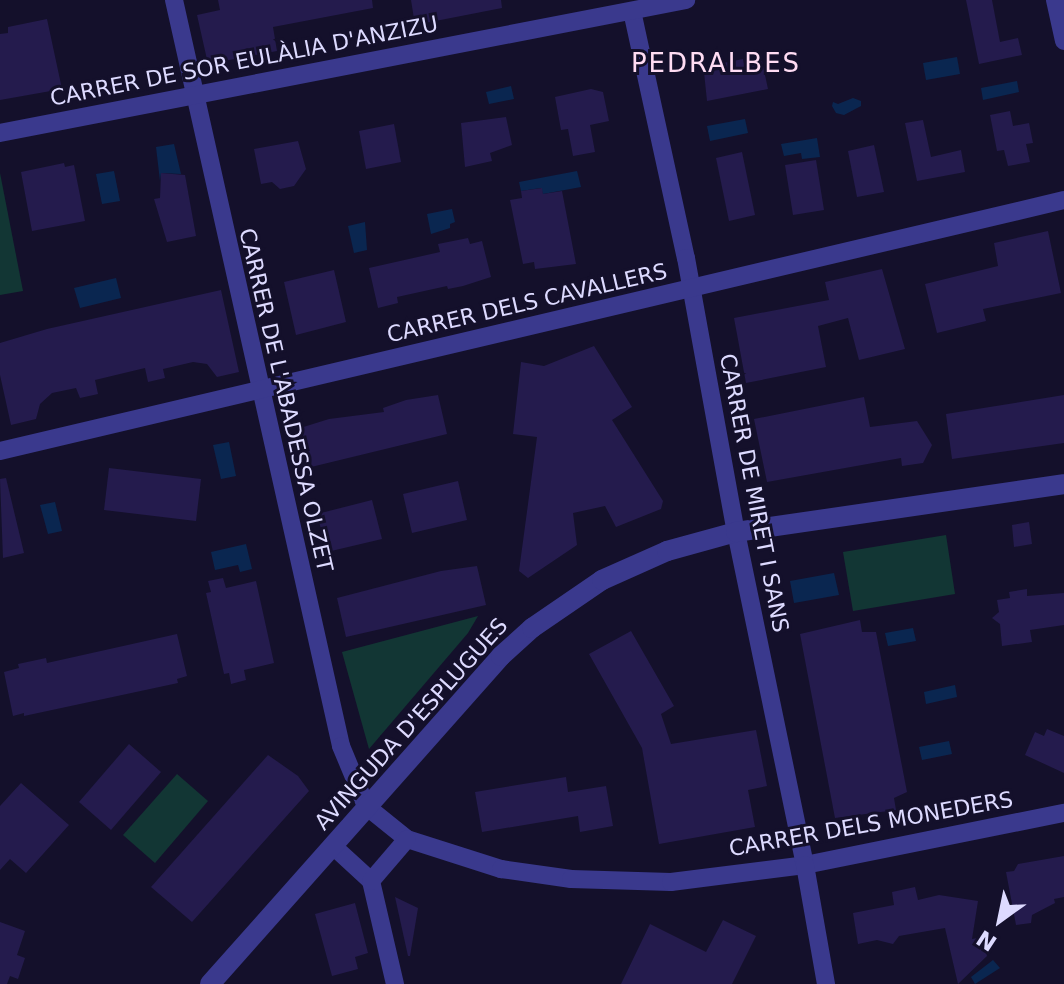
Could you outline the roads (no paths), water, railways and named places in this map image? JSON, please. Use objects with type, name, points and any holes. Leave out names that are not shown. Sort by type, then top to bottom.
[{"type":"street","name":"CARRER DE L'ABADESSA OLZET","points":[[174,0],[259,391],[341,746],[366,806]]},
{"type":"street","points":[[613,0],[632,11]]},
{"type":"street","name":"CARRER DE SOR EULÀLIA D'ANZIZU","points":[[0,133],[686,0]]},
{"type":"street","points":[[1055,0],[1064,41]]},
{"type":"street","name":"CARRER DE MIRET I SANS","points":[[632,11],[692,289],[736,532],[805,865],[826,984]]},
{"type":"street","name":"CARRER DELS CAVALLERS","points":[[0,451],[1064,200]]},
{"type":"street","name":"AVINGUDA D'ESPLUGUES","points":[[210,984],[501,656],[571,598],[647,559],[736,532],[1064,484]]},
{"type":"street","name":"CARRER DELS MONEDERS","points":[[366,806],[407,839],[501,869],[571,879],[671,882],[805,865],[1064,813]]},
{"type":"street","points":[[371,881],[407,839]]},
{"type":"street","points":[[333,846],[371,881],[395,984]]},
{"type":"water","points":[[957,57],[960,74],[926,80],[923,63]]},
{"type":"water","points":[[1017,81],[1019,92],[983,100],[981,88]]},
{"type":"water","points":[[511,86],[514,99],[489,104],[486,92]]},
{"type":"water","points":[[853,98],[861,101],[861,106],[844,115],[836,113],[833,102],[838,104]]},
{"type":"water","points":[[745,119],[748,133],[710,141],[707,126]]},
{"type":"water","points":[[817,138],[820,157],[802,159],[801,153],[784,156],[781,144]]},
{"type":"water","points":[[174,144],[181,174],[161,173],[160,181],[156,147]]},
{"type":"water","points":[[114,171],[120,201],[102,204],[96,174]]},
{"type":"water","points":[[577,171],[581,187],[543,194],[541,188],[521,191],[519,182]]},
{"type":"water","points":[[452,209],[455,222],[450,224],[450,228],[431,234],[427,214]]},
{"type":"water","points":[[365,222],[367,250],[354,253],[348,226]]},
{"type":"water","points":[[116,278],[121,298],[80,308],[74,288]]},
{"type":"water","points":[[229,442],[236,476],[221,479],[213,445]]},
{"type":"water","points":[[55,502],[62,531],[48,534],[40,505]]},
{"type":"water","points":[[246,544],[252,569],[240,572],[238,565],[215,570],[211,552]]},
{"type":"water","points":[[834,573],[839,595],[794,603],[790,581]]},
{"type":"water","points":[[913,628],[916,641],[888,646],[885,633]]},
{"type":"water","points":[[955,685],[957,697],[926,704],[924,692]]},
{"type":"water","points":[[949,741],[952,754],[922,760],[919,747]]},
{"type":"water","points":[[993,960],[1000,968],[975,984],[971,977]]},
{"type":"district","name":"PEDRALBES","points":[[716,64]]}]
